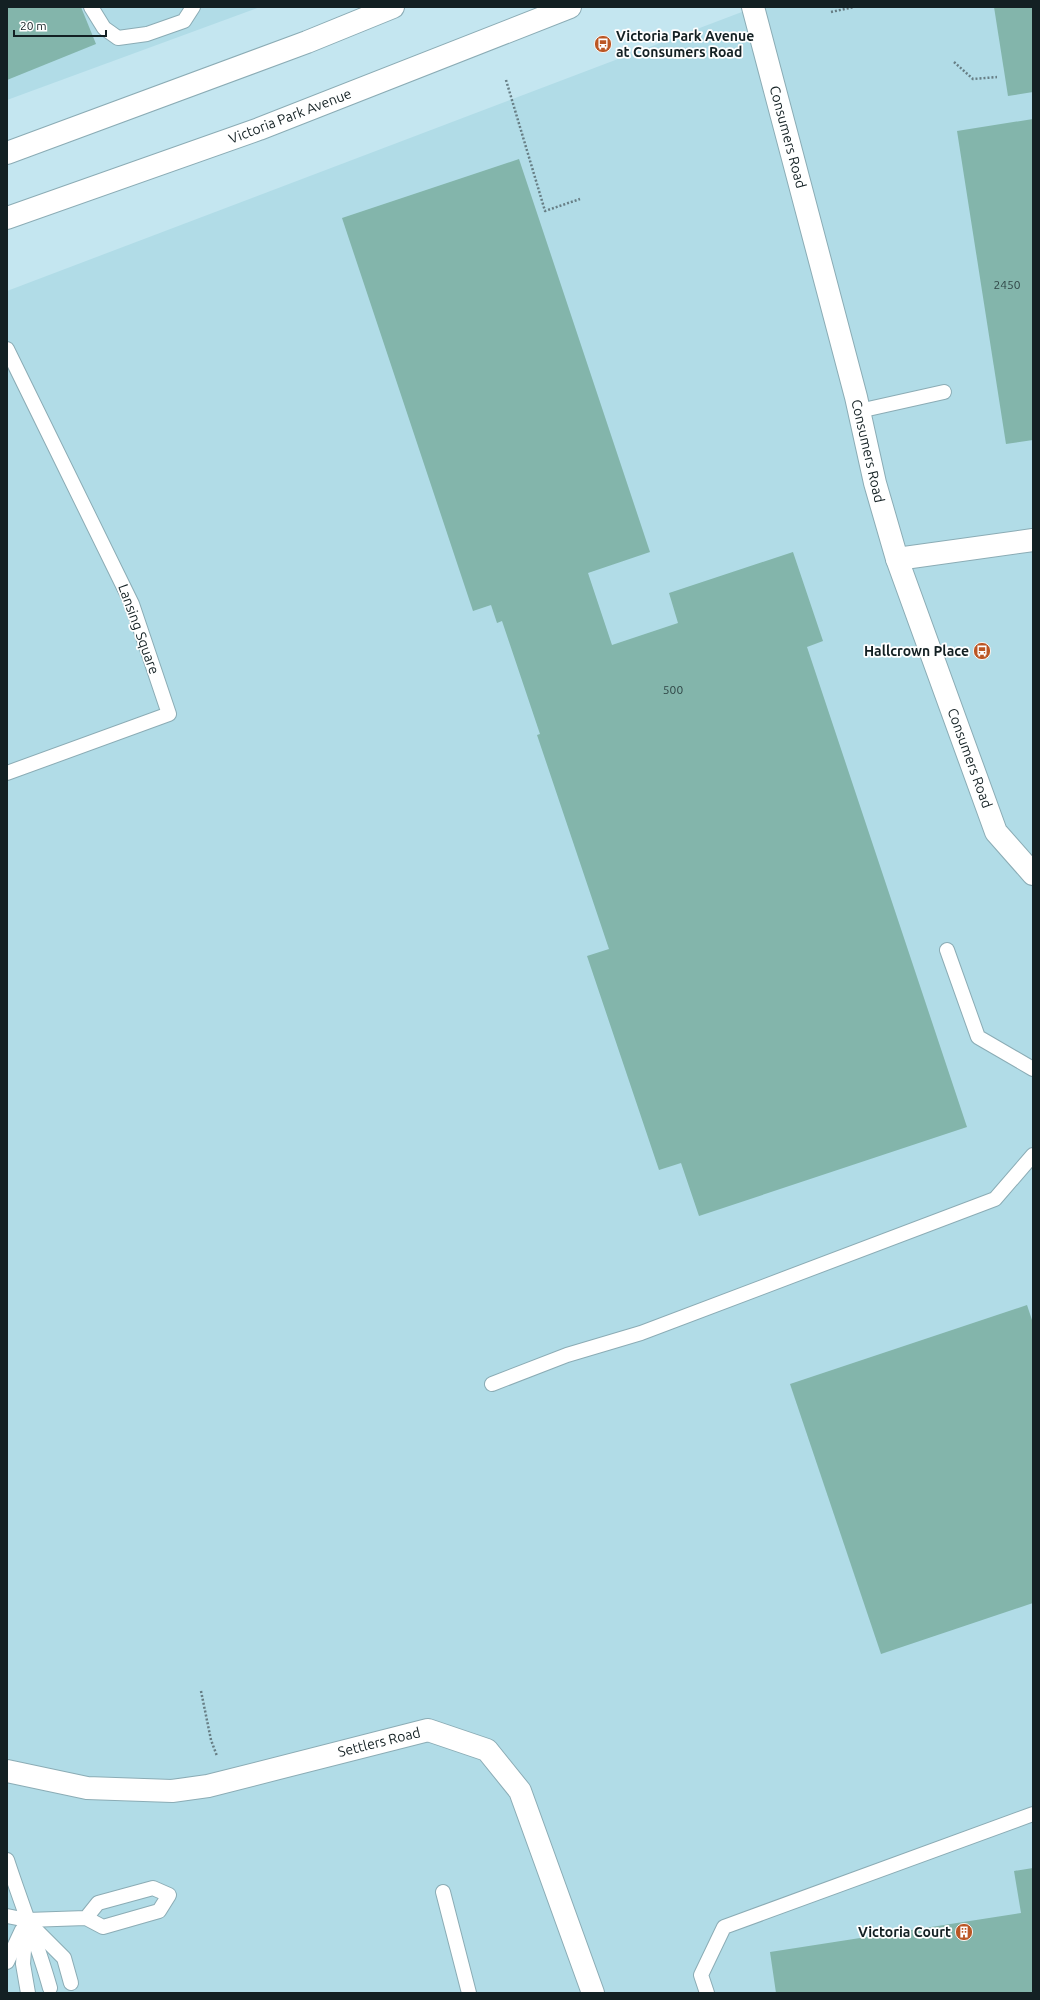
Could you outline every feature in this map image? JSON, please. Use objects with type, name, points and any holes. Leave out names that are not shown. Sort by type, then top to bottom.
[{"type":"street","points":[[7,153],[307,42],[393,7]]},
{"type":"street","name":"Victoria Park Avenue","points":[[7,218],[259,129],[570,7]]},
{"type":"street","name":"Consumers Road","points":[[753,7],[859,411],[875,483],[897,559],[996,832],[1033,874]]},
{"type":"street","points":[[897,559],[1033,540]]},
{"type":"street","name":"Settlers Road","points":[[7,1771],[87,1788],[172,1792],[226,1781],[428,1730],[487,1750],[520,1791],[593,1993]]},
{"type":"lane","points":[[91,7],[104,28],[118,38],[147,34],[184,21],[193,7]]},
{"type":"lane","name":"Lansing Square","points":[[7,349],[132,604],[169,714],[7,773]]},
{"type":"lane","points":[[859,411],[944,392]]},
{"type":"lane","points":[[947,950],[978,1037],[1033,1069]]},
{"type":"lane","points":[[492,1384],[567,1355],[641,1333],[994,1199],[1033,1155]]},
{"type":"lane","points":[[707,1993],[701,1975],[724,1927],[1033,1814]]},
{"type":"lane","points":[[7,1860],[42,1959],[50,1988]]},
{"type":"lane","points":[[7,1916],[27,1920],[86,1918],[103,1927],[159,1911],[169,1896],[153,1888],[98,1902],[86,1918]]},
{"type":"lane","points":[[443,1892],[469,1993]]},
{"type":"lane","points":[[7,1962],[27,1920]]},
{"type":"lane","points":[[27,1920],[64,1958],[71,1983]]},
{"type":"lane","points":[[27,1920],[23,1964],[28,1993]]},
{"type":"path","points":[[830,12],[854,7]]},
{"type":"path","points":[[954,62],[973,79],[997,77]]},
{"type":"path","points":[[506,80],[545,211],[580,199]]},
{"type":"path","points":[[201,1691],[211,1740],[226,1781]]},
{"type":"shaded area","points":[[7,7],[260,7],[7,100]]},
{"type":"shaded area","points":[[755,7],[1033,7],[1033,1993],[7,1993],[7,291]]},
{"type":"building","points":[[7,7],[81,7],[96,44],[7,80]]},
{"type":"building","points":[[994,7],[1033,7],[1033,92],[1008,96]]},
{"type":"building","points":[[1033,119],[1033,440],[1006,444],[957,131]]},
{"type":"building","points":[[519,159],[650,552],[588,573],[612,645],[678,623],[669,593],[793,552],[823,641],[807,647],[967,1127],[699,1216],[681,1163],[659,1170],[587,956],[609,949],[537,735],[540,734],[502,621],[497,623],[491,605],[473,611],[342,218]]},
{"type":"building","points":[[1027,1305],[1033,1323],[1033,1603],[881,1654],[790,1384]]},
{"type":"building","name":"Victoria Court","points":[[1033,1868],[1033,1993],[776,1993],[770,1952],[1021,1913],[1014,1871]]},
{"type":"place","name":"Victoria Park Avenue at Consumers Road","points":[[603,44]]},
{"type":"place","name":"Hallcrown Place","points":[[982,651]]},
{"type":"place","name":"Victoria Court","points":[[964,1932]]}]
